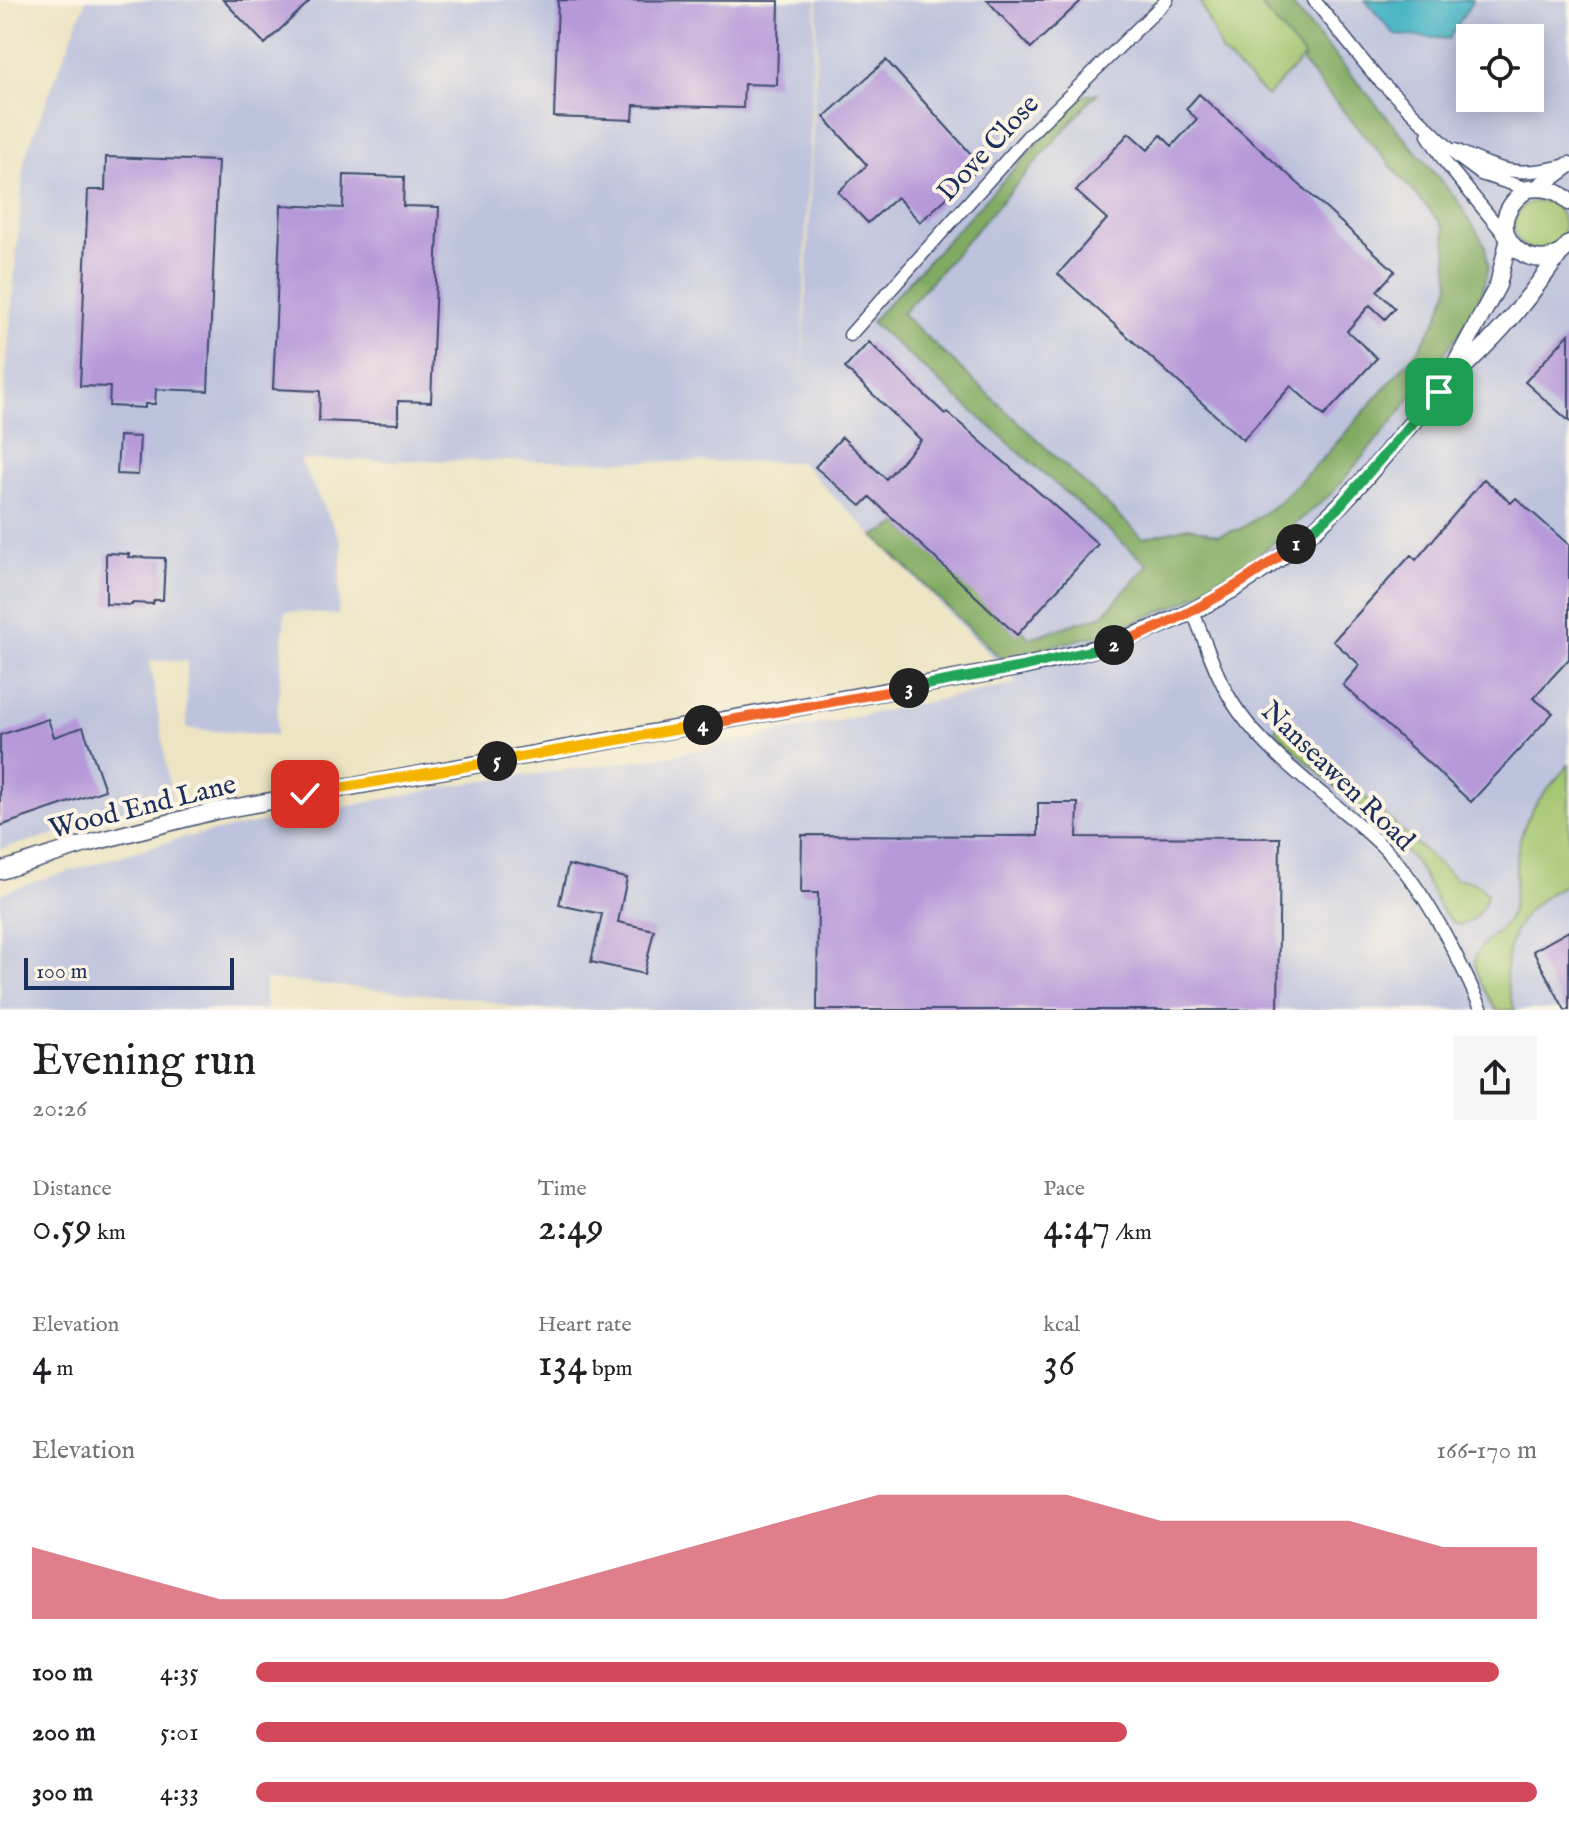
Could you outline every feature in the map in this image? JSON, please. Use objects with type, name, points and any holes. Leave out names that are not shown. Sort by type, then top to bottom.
[{"type":"street","name":"Dove Close","points":[[850,335],[1029,135],[1167,0]]},
{"type":"street","points":[[1314,0],[1376,77],[1421,124],[1468,166],[1481,174],[1556,192],[1569,202]]},
{"type":"street","points":[[1421,124],[1445,162],[1506,238],[1536,258],[1566,253]]},
{"type":"street","points":[[1448,147],[1509,171],[1524,173],[1569,165]]},
{"type":"street","points":[[1532,188],[1569,165]]},
{"type":"street","name":"Wood End Lane","points":[[1439,392],[1490,305],[1498,285],[1509,209],[1532,188]]},
{"type":"street","name":"Wood End Lane","points":[[0,871],[86,844],[215,811],[821,705],[1076,655],[1150,632],[1231,591],[1337,509],[1439,392],[1504,326],[1566,253]]},
{"type":"street","name":"Nanseawen Road","points":[[1193,612],[1219,676],[1238,711],[1267,745],[1386,849],[1412,880],[1482,1010]]},
{"type":"shaded area","points":[[86,0],[816,0],[802,392],[818,0],[1569,0],[1569,1010],[526,1010],[476,999],[265,979],[266,1010],[0,1010],[0,894],[40,880],[181,838],[463,784],[668,756],[1018,683],[800,462],[300,460],[342,543],[338,615],[285,611],[276,735],[187,729],[187,661],[150,661],[172,802],[0,849],[0,413],[25,156]]},
{"type":"green space","points":[[1256,0],[1305,56],[1267,96],[1222,53],[1200,1]]},
{"type":"green space","points":[[1256,0],[1288,0],[1458,201],[1485,245],[1488,267],[1483,289],[1461,331],[1393,421],[1333,492],[1261,553],[1187,601],[1107,633],[1000,658],[874,536],[899,524],[1029,638],[1103,615],[1148,565],[871,322],[1082,96],[1097,93],[902,314],[1143,538],[1189,527],[1218,535],[1240,529],[1277,504],[1326,455],[1419,349],[1437,319],[1450,285],[1444,227],[1303,64],[1304,56]]},
{"type":"green space","points":[[1539,201],[1556,209],[1564,226],[1556,243],[1539,251],[1522,243],[1514,226],[1522,209]]},
{"type":"green space","points":[[1282,721],[1455,879],[1473,882],[1484,890],[1487,894],[1485,900],[1474,918],[1459,925],[1451,921],[1439,906],[1420,869],[1398,843],[1275,729]]},
{"type":"green space","points":[[1569,765],[1569,883],[1535,905],[1514,934],[1506,970],[1515,1010],[1496,1010],[1478,975],[1475,958],[1510,915],[1518,850],[1526,822],[1539,799]]},
{"type":"water","points":[[1365,0],[1473,0],[1449,39],[1395,35]]},
{"type":"building","points":[[223,0],[311,0],[265,44]]},
{"type":"building","points":[[558,0],[779,1],[777,85],[744,84],[743,108],[634,105],[633,120],[554,117]]},
{"type":"building","points":[[987,0],[1082,0],[1031,48]]},
{"type":"building","points":[[886,60],[982,166],[920,222],[897,197],[868,223],[838,192],[867,165],[824,117]]},
{"type":"building","points":[[1199,94],[1395,271],[1377,291],[1395,308],[1385,319],[1370,305],[1347,331],[1377,358],[1324,416],[1291,386],[1243,440],[1058,274],[1107,219],[1076,191],[1129,133],[1148,150],[1161,135],[1172,146],[1197,119],[1186,109]]},
{"type":"building","points":[[106,157],[218,161],[208,391],[156,389],[155,404],[145,404],[145,408],[109,406],[110,387],[80,386],[88,190],[105,190]]},
{"type":"building","points":[[344,175],[404,177],[403,206],[439,207],[431,402],[398,401],[398,424],[319,421],[320,391],[273,389],[281,205],[343,208]]},
{"type":"building","points":[[1569,334],[1569,421],[1525,382]]},
{"type":"building","points":[[869,342],[945,414],[947,412],[1098,544],[1017,635],[870,497],[861,506],[815,467],[842,437],[886,479],[921,440],[845,368]]},
{"type":"building","points":[[119,436],[140,437],[138,475],[117,474]]},
{"type":"building","points":[[1484,479],[1511,503],[1516,498],[1569,545],[1569,659],[1533,698],[1553,713],[1471,802],[1343,685],[1360,665],[1333,641],[1411,555],[1416,560]]},
{"type":"building","points":[[106,553],[165,558],[163,600],[154,600],[153,604],[106,604]]},
{"type":"building","points":[[48,719],[54,737],[83,727],[105,790],[0,826],[0,735]]},
{"type":"building","points":[[1038,803],[1078,803],[1077,837],[1280,838],[1278,1010],[817,1010],[818,893],[801,893],[802,835],[1038,836]]},
{"type":"building","points":[[568,865],[627,878],[618,922],[654,930],[644,974],[591,962],[602,914],[559,905]]},
{"type":"building","points":[[1569,931],[1569,1010],[1565,1010],[1533,951]]},
{"type":"route","points":[[305,794],[821,705],[1022,667],[1114,645],[1150,632],[1231,591],[1302,539],[1337,509],[1439,392]]}]
